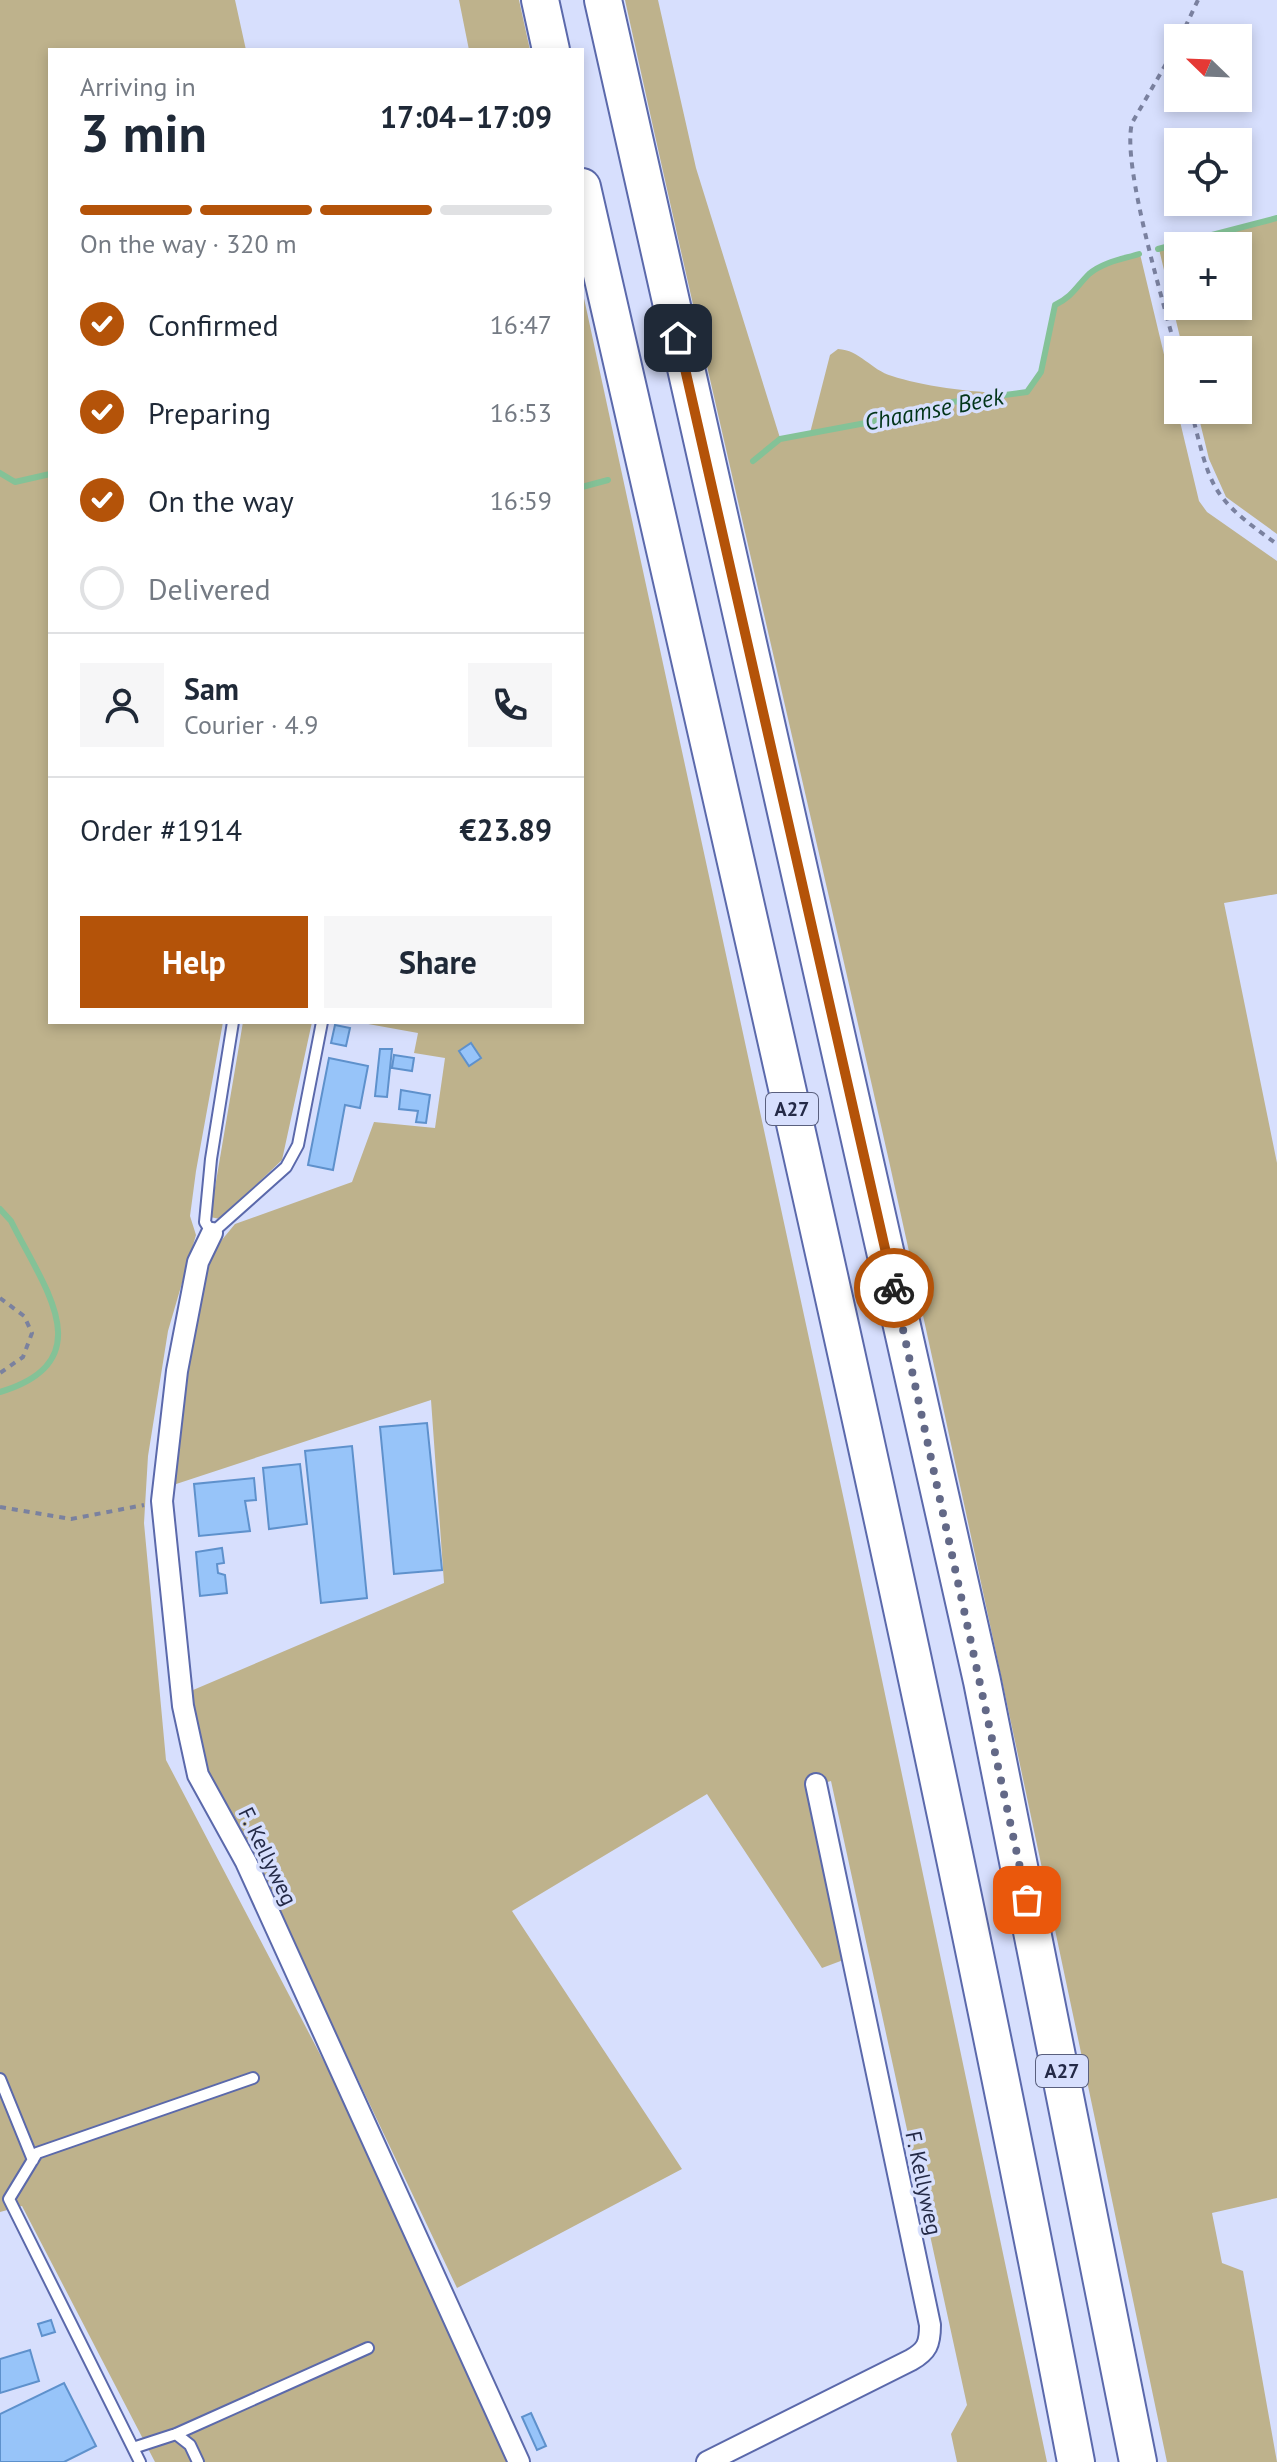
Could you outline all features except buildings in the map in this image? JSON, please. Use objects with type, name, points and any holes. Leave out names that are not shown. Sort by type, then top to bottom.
[{"type":"highway","points":[[540,0],[551,48]]},
{"type":"highway","name":"A27","points":[[603,0],[982,1681],[1138,2462]]},
{"type":"highway","name":"A27","points":[[584,196],[830,1275],[992,2032],[1076,2462]]},
{"type":"street","name":"F. Kellyweg","points":[[212,1233],[198,1262],[177,1371],[162,1501],[183,1706],[198,1775],[246,1862],[519,2462]]},
{"type":"street","name":"F. Kellyweg","points":[[707,2462],[911,2360],[923,2353],[930,2343],[930,2325],[816,1784]]},
{"type":"lane","points":[[233,1024],[209,1175],[205,1222],[212,1233],[286,1167],[298,1145],[322,1024]]},
{"type":"lane","points":[[140,2462],[9,2199],[37,2153],[253,2078]]},
{"type":"lane","points":[[0,2079],[33,2160]]},
{"type":"lane","points":[[0,2191],[13,2191]]},
{"type":"lane","points":[[133,2448],[176,2434],[368,2348]]},
{"type":"lane","points":[[176,2434],[190,2445],[198,2462]]},
{"type":"path","points":[[1187,24],[1198,0]]},
{"type":"path","points":[[1164,66],[1132,123],[1128,137],[1139,198],[1172,336]]},
{"type":"path","points":[[1195,424],[1208,476],[1219,498],[1277,544]]},
{"type":"path","points":[[0,1298],[24,1316],[32,1333],[23,1357],[0,1373]]},
{"type":"path","points":[[0,1507],[71,1519],[162,1501]]},
{"type":"shaded area","points":[[0,0],[235,0],[246,48],[48,48],[48,1024],[223,1024],[190,1216],[196,1235],[168,1331],[148,1456],[144,1523],[166,1760],[344,2100],[509,2462],[155,2462],[22,2206],[0,2212]]},
{"type":"shaded area","points":[[459,0],[519,0],[530,48],[469,48]]},
{"type":"shaded area","points":[[625,0],[658,0],[696,168],[780,438],[810,433],[830,355],[838,349],[853,353],[885,373],[906,380],[978,392],[1027,392],[1041,372],[1055,305],[1097,269],[1140,254],[1164,354],[1164,424],[1181,424],[1199,501],[1207,512],[1277,561],[1277,894],[1224,903],[1277,1163],[1277,2198],[1212,2213],[1222,2263],[1243,2271],[1277,2462],[1167,2462],[925,1323]]},
{"type":"shaded area","points":[[1277,218],[1277,534],[1226,497],[1209,459],[1200,424],[1252,424],[1252,336],[1180,336],[1176,320],[1252,320],[1252,232],[1224,232]]},
{"type":"shaded area","points":[[1164,248],[1164,270],[1159,249]]},
{"type":"shaded area","points":[[584,298],[847,1514],[1047,2462],[957,2462],[951,2434],[967,2405],[831,1781],[810,1787],[846,1959],[822,1968],[707,1794],[512,1911],[682,2169],[457,2288],[305,1968],[193,1768],[179,1696],[444,1583],[431,1400],[164,1488],[199,1292],[211,1253],[235,1224],[352,1182],[374,1122],[435,1128],[445,1058],[414,1053],[418,1033],[368,1024],[584,1024]]},
{"type":"shaded area","points":[[243,1024],[312,1024],[282,1160],[220,1219],[210,1217]]},
{"type":"waterway","name":"Chaamse Beek","points":[[1158,249],[1277,218]]},
{"type":"waterway","name":"Chaamse Beek","points":[[753,461],[780,439],[930,411],[952,402],[1027,392],[1041,372],[1055,305],[1095,270],[1139,254]]},
{"type":"waterway","name":"Chaamse Beek","points":[[0,473],[15,482],[48,474]]},
{"type":"waterway","name":"Chaamse Beek","points":[[584,486],[608,480]]},
{"type":"waterway","name":"Chaamse Beek","points":[[0,1209],[11,1221],[49,1295],[58,1341],[50,1361],[32,1378],[0,1392]]},
{"type":"way so far","points":[[894,1288],[982,1681],[1027,1900]]},
{"type":"route","points":[[678,338],[894,1288]]}]
